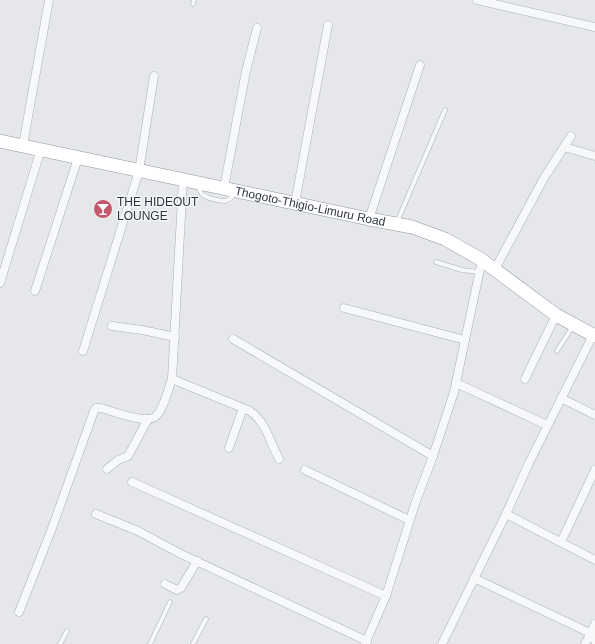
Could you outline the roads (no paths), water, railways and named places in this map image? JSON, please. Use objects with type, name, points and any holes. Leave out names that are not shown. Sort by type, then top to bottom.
[{"type":"highway","name":"Thogoto-Thigio-Limuru Road","points":[[0,142],[23,145],[78,158],[412,227],[445,239],[480,266],[495,269],[556,314],[594,335]]},
{"type":"street","points":[[23,145],[48,0]]},
{"type":"street","points":[[477,0],[595,27]]},
{"type":"street","points":[[295,203],[328,25]]},
{"type":"street","points":[[230,189],[246,71],[257,28]]},
{"type":"street","points":[[369,219],[420,65]]},
{"type":"street","points":[[83,351],[139,170],[154,76]]},
{"type":"street","points":[[495,269],[544,178],[571,136]]},
{"type":"street","points":[[564,147],[595,156]]},
{"type":"street","points":[[0,283],[41,150]]},
{"type":"street","points":[[35,291],[78,158]]},
{"type":"street","points":[[19,612],[51,531],[94,410],[96,408],[101,408],[140,419],[152,419],[158,413],[172,379],[183,180]]},
{"type":"street","points":[[96,514],[138,531],[366,642],[386,596],[456,383],[480,266]]},
{"type":"street","points":[[344,308],[465,340]]},
{"type":"street","points":[[525,379],[556,314]]},
{"type":"street","points":[[112,326],[142,330],[175,338]]},
{"type":"street","points":[[445,643],[474,578],[506,514],[529,463],[594,335]]},
{"type":"street","points":[[234,339],[432,456]]},
{"type":"street","points":[[172,379],[243,408],[257,416],[263,424],[279,459]]},
{"type":"street","points":[[456,383],[547,426]]},
{"type":"street","points":[[561,398],[595,415]]},
{"type":"street","points":[[229,448],[243,408]]},
{"type":"street","points":[[107,469],[118,460],[128,456],[148,419]]},
{"type":"street","points":[[305,470],[410,520]]},
{"type":"street","points":[[561,542],[595,470]]},
{"type":"street","points":[[132,482],[386,596]]},
{"type":"street","points":[[506,514],[595,560]]},
{"type":"street","points":[[165,584],[177,590],[179,589],[197,561]]},
{"type":"street","points":[[474,578],[590,633],[595,641]]},
{"type":"street","points":[[585,644],[595,624]]},
{"type":"lane","points":[[396,224],[445,110]]},
{"type":"lane","points":[[436,262],[462,270],[480,266]]},
{"type":"lane","points":[[557,351],[574,324]]},
{"type":"lane","points":[[150,644],[170,602]]},
{"type":"lane","points":[[193,644],[206,619]]},
{"type":"lane","points":[[60,644],[68,631]]},
{"type":"place","name":"THE HIDEOUT LOUNGE","points":[[103,209]]}]
